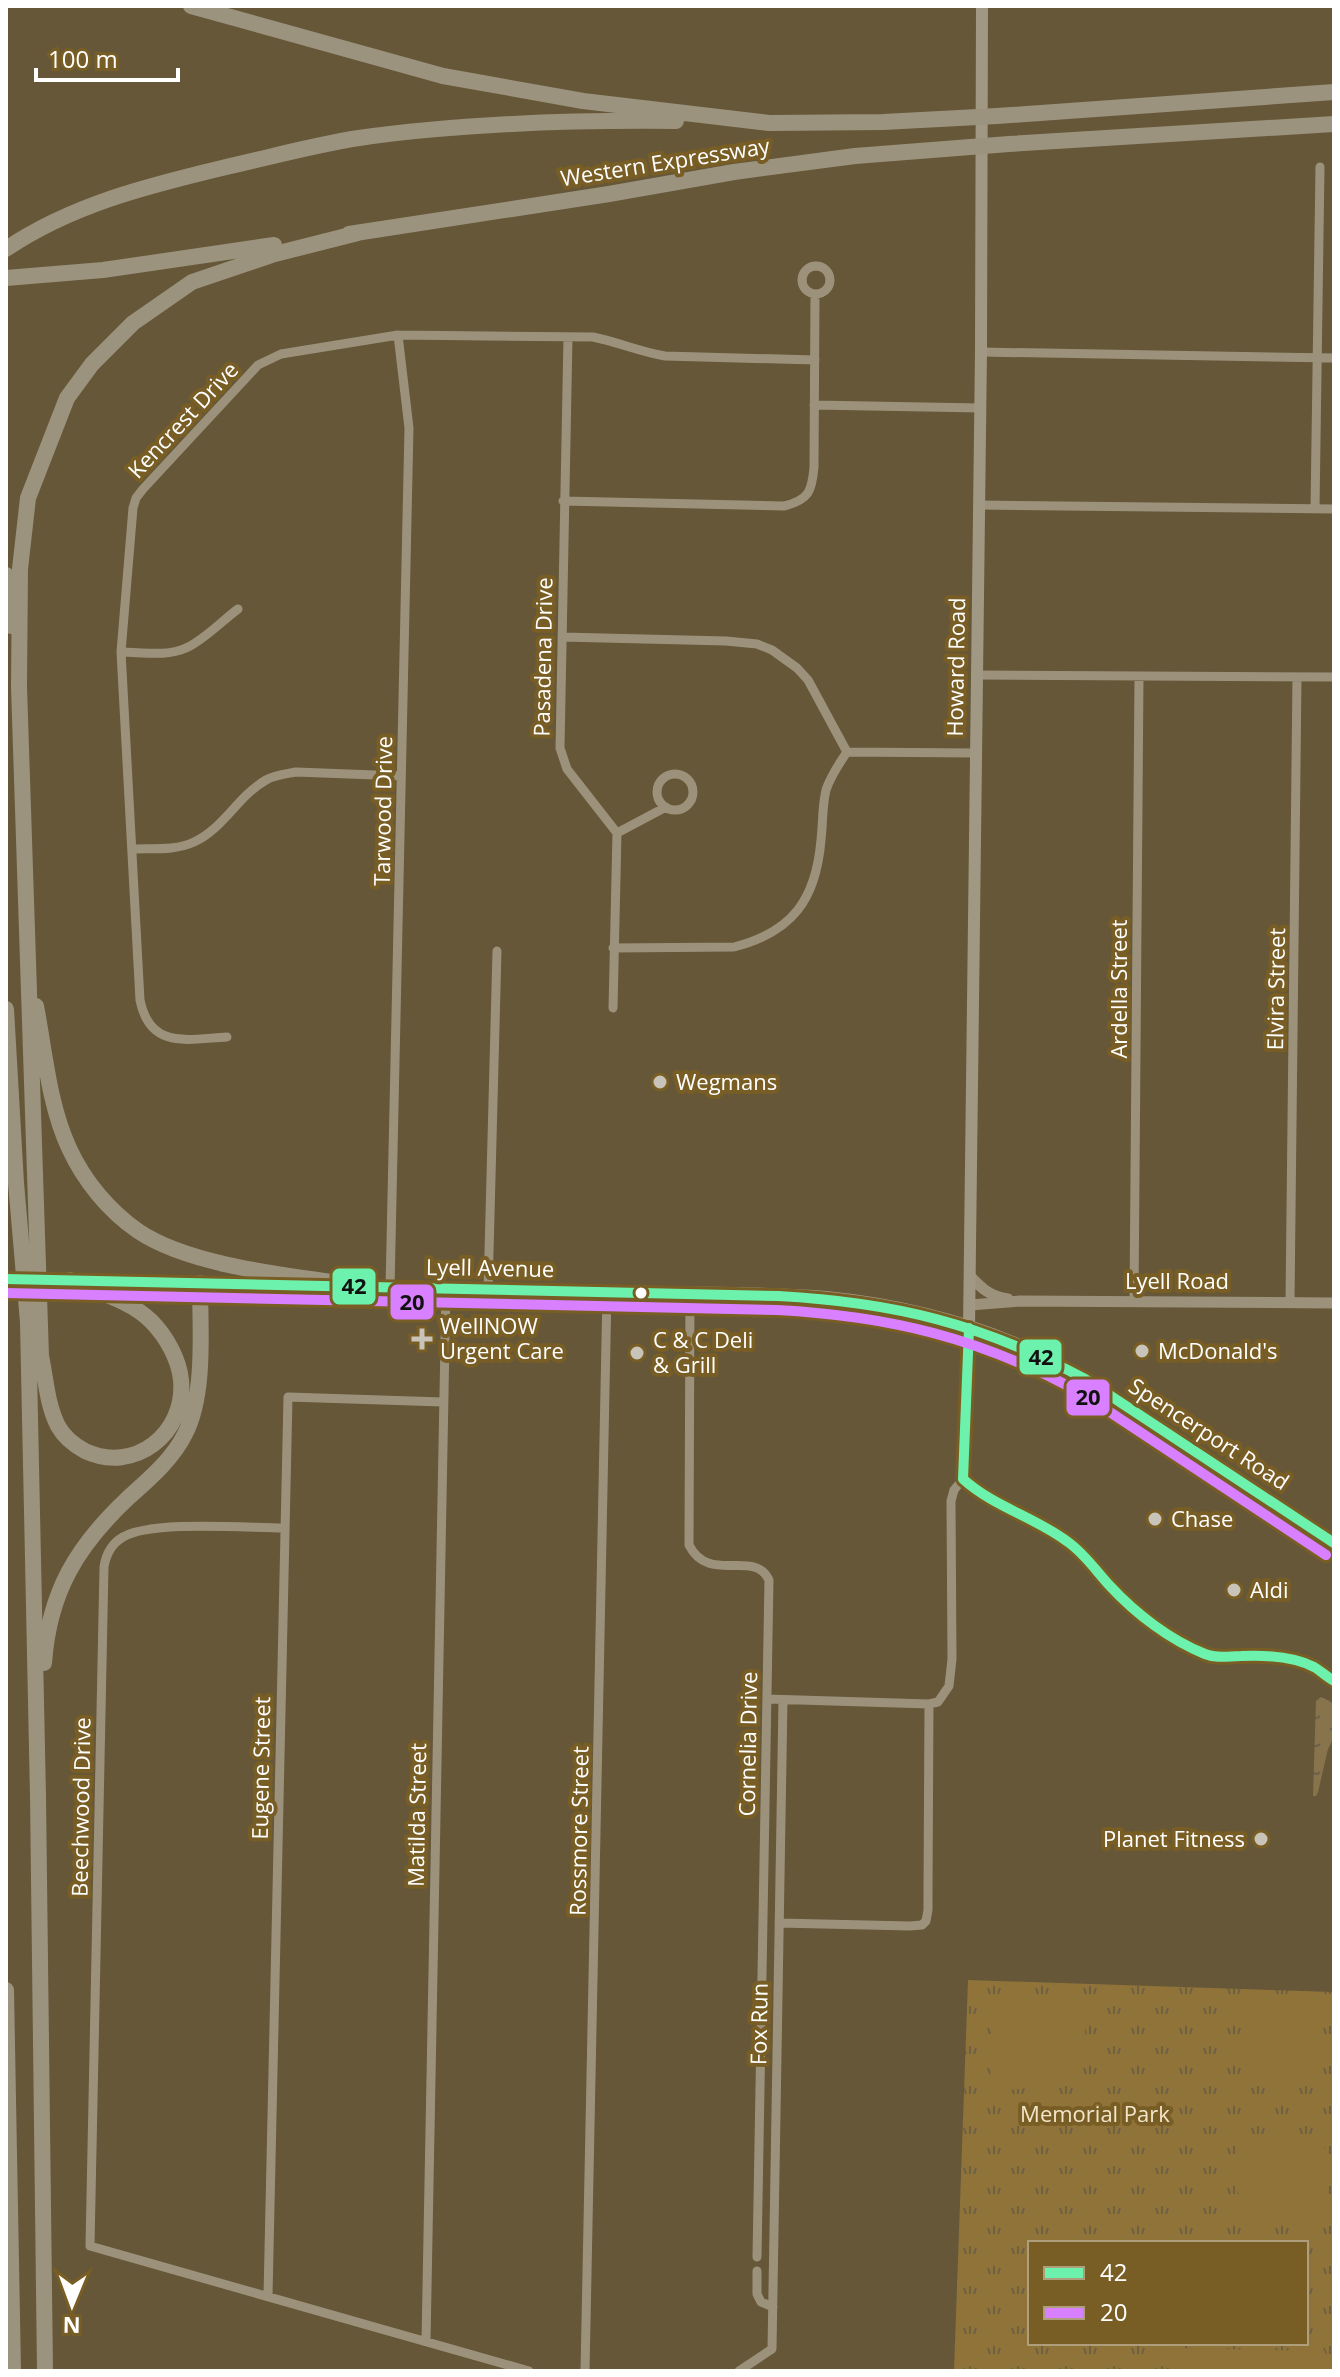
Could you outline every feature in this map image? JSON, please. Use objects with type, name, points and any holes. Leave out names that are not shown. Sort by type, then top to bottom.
[{"type":"highway","name":"Western Expressway","points":[[191,6],[443,76],[583,101],[769,123],[883,122],[997,116],[1334,92]]},
{"type":"highway","points":[[212,6],[286,32]]},
{"type":"highway","points":[[6,249],[58,219],[112,197],[204,172],[355,139],[423,130],[559,122],[769,123]]},
{"type":"highway","name":"Western Expressway","points":[[6,278],[103,270],[855,156],[1334,124]]},
{"type":"highway","points":[[70,1280],[131,1306],[150,1320],[171,1348],[177,1363],[181,1380],[177,1413],[159,1441],[139,1453],[117,1460],[95,1456],[74,1445],[59,1428],[50,1406],[41,1356],[19,687],[20,569],[28,498],[67,398],[92,364],[133,323],[192,282],[275,254],[358,233]]},
{"type":"highway","points":[[6,575],[19,687]]},
{"type":"highway","points":[[26,957],[56,1111],[68,1146],[91,1184],[121,1218],[157,1242],[220,1262],[382,1288]]},
{"type":"highway","points":[[6,1009],[28,1322],[45,2371]]},
{"type":"highway","points":[[38,1796],[45,1649],[57,1596],[69,1567],[90,1537],[175,1452],[186,1432],[198,1379],[200,1283]]},
{"type":"highway","points":[[29,1381],[41,1356]]},
{"type":"highway","points":[[6,1990],[13,2371]]},
{"type":"main road","name":"Howard Road","points":[[969,1328],[981,352],[982,6]]},
{"type":"main road","name":"Lyell Avenue","points":[[6,1279],[836,1299],[898,1309],[969,1328]]},
{"type":"main road","name":"Spencerport Road","points":[[969,1328],[1048,1357],[1334,1543]]},
{"type":"street","points":[[1315,509],[1320,167]]},
{"type":"street","points":[[563,501],[784,506],[799,502],[813,484],[815,294]]},
{"type":"street","name":"Kencrest Drive","points":[[227,1037],[179,1040],[166,1037],[155,1030],[143,1014],[140,1000],[121,652],[133,508],[143,489],[258,365],[281,354],[398,335],[593,337],[665,356],[815,360]]},
{"type":"street","name":"Tarwood Drive","points":[[382,1288],[401,776],[409,428],[398,335]]},
{"type":"street","name":"Pasadena Drive","points":[[568,337],[560,748],[567,769],[617,833]]},
{"type":"street","points":[[981,352],[1334,358]]},
{"type":"street","points":[[814,405],[980,408]]},
{"type":"street","points":[[978,505],[1334,509]]},
{"type":"street","points":[[121,652],[170,653],[186,649],[238,609]]},
{"type":"street","points":[[562,637],[726,641],[757,644],[772,650],[808,680],[847,752]]},
{"type":"street","points":[[976,675],[1334,677]]},
{"type":"street","name":"Ardella Street","points":[[1134,1301],[1139,677]]},
{"type":"street","name":"Elvira Street","points":[[1290,1302],[1297,677]]},
{"type":"street","points":[[847,752],[975,753]]},
{"type":"street","points":[[613,948],[734,947],[767,935],[783,925],[800,908],[811,889],[819,862],[822,809],[827,787],[847,752]]},
{"type":"street","points":[[132,849],[177,848],[191,844],[212,830],[266,780],[280,775],[296,772],[401,776]]},
{"type":"street","points":[[613,1008],[617,833],[666,807]]},
{"type":"street","points":[[488,1290],[497,951]]},
{"type":"street","name":"Lyell Road","points":[[970,1276],[993,1296],[1020,1301]]},
{"type":"street","name":"Matilda Street","points":[[426,2341],[446,1289]]},
{"type":"street","name":"Rossmore Street","points":[[585,2371],[607,1292]]},
{"type":"street","name":"Cornelia Drive","points":[[690,1294],[689,1545],[707,1564],[758,1567],[769,1580],[757,2257]]},
{"type":"street","name":"Lyell Road","points":[[970,1305],[1020,1301],[1334,1303]]},
{"type":"street","points":[[767,1699],[929,1704],[938,1702],[949,1686],[952,1659],[951,1501],[954,1490],[963,1479],[969,1328]]},
{"type":"street","name":"Eugene Street","points":[[268,2296],[288,1397],[443,1402]]},
{"type":"street","points":[[963,1479],[978,1495],[1002,1504],[1082,1553],[1135,1609],[1203,1653],[1214,1657],[1280,1658],[1312,1666],[1334,1681]]},
{"type":"street","name":"Beechwood Drive","points":[[268,2296],[90,2246],[104,1567],[106,1555],[113,1545],[123,1537],[149,1529],[284,1528]]},
{"type":"street","name":"Fox Run","points":[[739,2371],[772,2349],[783,1700]]},
{"type":"street","points":[[779,1923],[910,1926],[922,1925],[926,1921],[929,1704]]},
{"type":"street","points":[[757,2271],[757,2294],[761,2302],[773,2307]]},
{"type":"street","points":[[268,2296],[529,2371]]},
{"type":"green space","name":"Memorial Park","points":[[968,1980],[1334,1992],[1334,2371],[954,2371]]},
{"type":"green space","points":[[999,2003],[1083,2005],[1084,2044],[1076,2060],[1059,2076],[1038,2085],[990,2091],[992,2010]]},
{"type":"green space","points":[[1245,2004],[1313,2005],[1320,2010],[1319,2083],[1286,2084],[1254,2075],[1244,2053]]},
{"type":"green space","points":[[1238,2146],[1322,2146],[1328,2152],[1326,2227],[1267,2221],[1244,2204],[1237,2190],[1235,2170]]},
{"type":"green space","points":[[1170,2348],[1325,2351],[1325,2371],[1169,2371]]},
{"type":"water","points":[[1321,1697],[1334,1703],[1334,1737],[1328,1749],[1318,1792],[1313,1796],[1316,1701]]},
{"type":"transit line","name":"42","points":[[6,1279],[778,1296],[899,1310],[973,1330],[1085,1379],[1334,1543]]},
{"type":"transit line","name":"20","points":[[6,1293],[777,1310],[896,1324],[1005,1357],[1078,1391],[1326,1555]]},
{"type":"transit line","name":"42","points":[[969,1328],[963,1479],[988,1497],[1068,1542],[1131,1606],[1179,1641],[1214,1656],[1269,1656],[1297,1660],[1334,1681]]},
{"type":"place","name":"Wegmans","points":[[660,1082]]},
{"type":"place","name":"WellNOW Urgent Care","points":[[422,1339]]},
{"type":"place","name":"McDonald's","points":[[1142,1351]]},
{"type":"place","name":"C & C Deli & Grill","points":[[637,1353]]},
{"type":"place","name":"Chase","points":[[1155,1519]]},
{"type":"place","name":"Aldi","points":[[1234,1590]]},
{"type":"place","name":"Planet Fitness","points":[[1261,1839]]}]
